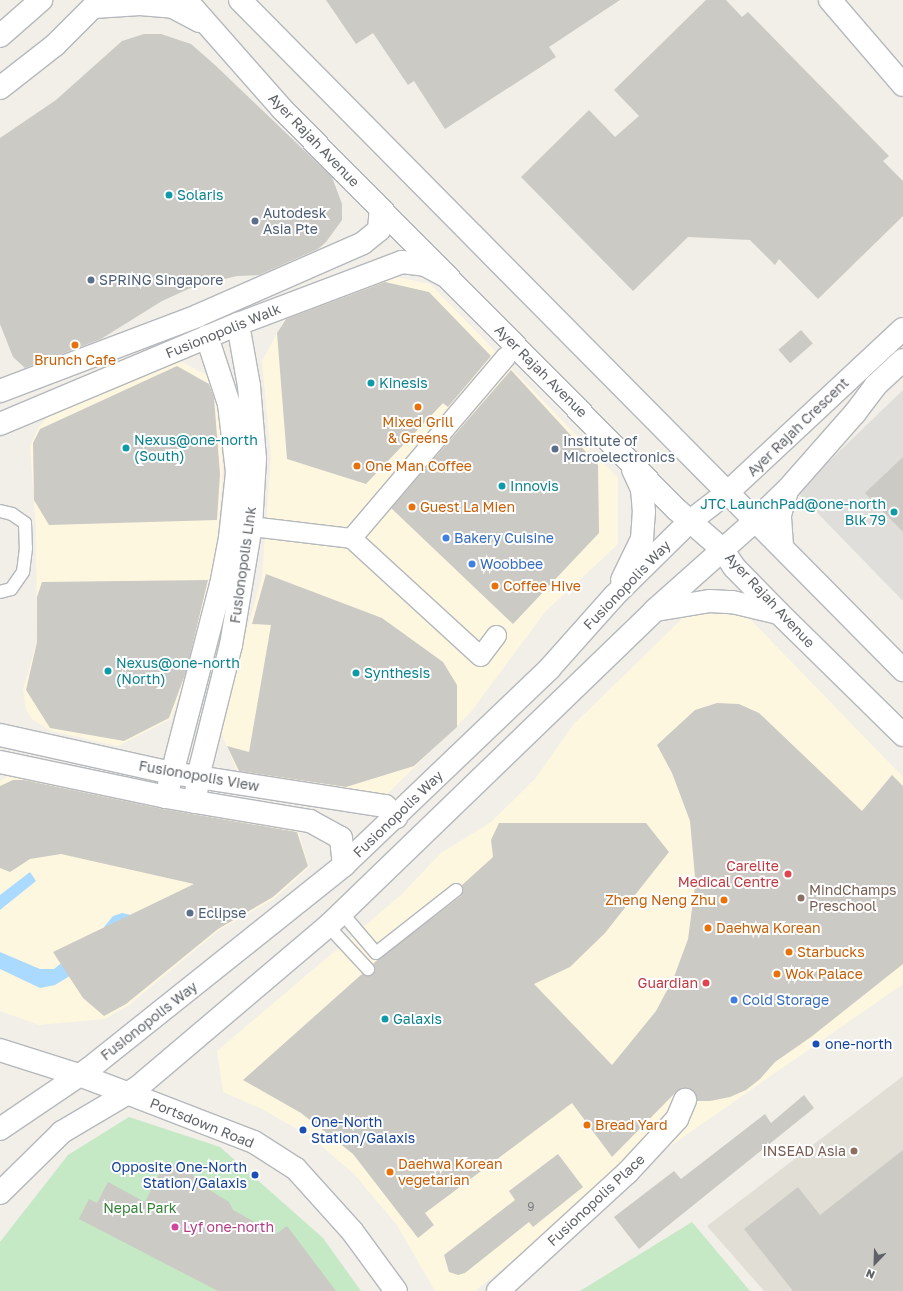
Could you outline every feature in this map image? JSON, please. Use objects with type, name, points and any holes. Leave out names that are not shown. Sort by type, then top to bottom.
[{"type":"street","points":[[0,36],[41,0]]},
{"type":"street","name":"Ayer Rajah Avenue","points":[[186,0],[283,110],[689,522],[722,550],[734,567],[779,613],[903,735]]},
{"type":"street","points":[[240,0],[782,546],[903,670]]},
{"type":"street","points":[[830,0],[903,85]]},
{"type":"street","points":[[0,88],[55,45],[97,3],[140,4],[173,7],[211,27]]},
{"type":"street","name":"Fusionopolis Walk","points":[[0,391],[197,316],[363,243],[379,230],[381,208]]},
{"type":"street","name":"Fusionopolis Walk","points":[[0,424],[238,324],[402,262],[425,265],[449,278]]},
{"type":"street","name":"Fusionopolis Link","points":[[195,802],[198,777],[232,645],[250,526],[255,459],[249,386],[238,324]]},
{"type":"street","name":"Ayer Rajah Crescent","points":[[689,522],[728,492],[903,329]]},
{"type":"street","name":"Fusionopolis Link","points":[[166,796],[221,585],[230,538],[237,472],[229,404],[207,337]]},
{"type":"street","points":[[351,538],[506,356]]},
{"type":"street","name":"Ayer Rajah Crescent","points":[[722,550],[788,489],[855,413],[875,386],[903,360]]},
{"type":"street","points":[[614,596],[642,540],[644,512],[642,490],[628,460]]},
{"type":"street","points":[[782,546],[780,515],[788,489]]},
{"type":"street","name":"Fusionopolis Way","points":[[0,1129],[79,1075],[172,1005],[242,946],[344,865],[550,670],[614,596],[689,522]]},
{"type":"street","points":[[250,526],[351,538],[480,656],[496,635]]},
{"type":"street","points":[[0,1193],[62,1132],[138,1087],[335,920],[655,610],[722,550]]},
{"type":"street","points":[[655,610],[710,600],[732,602],[779,613]]},
{"type":"street","name":"Fusionopolis View","points":[[0,735],[172,773],[385,806],[396,817]]},
{"type":"street","name":"Fusionopolis View","points":[[0,762],[195,802],[310,821],[341,838],[344,865]]},
{"type":"street","name":"Portsdown Road","points":[[0,1050],[79,1075],[254,1142],[296,1169],[352,1231],[396,1291]]},
{"type":"street","name":"Fusionopolis Place","points":[[498,1291],[627,1173],[677,1119],[685,1100]]},
{"type":"lane","points":[[0,511],[12,514],[25,523],[26,548],[23,572],[11,589],[0,592]]},
{"type":"lane","points":[[136,790],[143,798],[233,814],[243,810]]},
{"type":"lane","points":[[335,920],[376,953],[456,890]]},
{"type":"lane","points":[[335,920],[368,969]]},
{"type":"shaded area","points":[[372,272],[430,284],[618,478],[618,544],[545,612],[470,713],[386,795],[238,773],[219,728],[262,577],[271,458],[262,361],[290,309]]},
{"type":"shaded area","points":[[177,360],[217,380],[223,471],[217,544],[194,655],[171,719],[118,746],[51,731],[32,719],[26,709],[23,690],[37,641],[36,528],[30,446],[38,428],[48,417]]},
{"type":"shaded area","points":[[903,390],[903,601],[797,492]]},
{"type":"shaded area","points":[[688,613],[746,615],[903,777],[903,984],[558,1224],[475,1291],[435,1291],[397,1225],[354,1174],[311,1137],[262,1109],[223,1092],[217,1051],[401,895],[441,853],[491,822],[535,779],[573,725]]},
{"type":"shaded area","name":"Eclipse","points":[[8,776],[30,776],[297,827],[309,867],[274,899],[219,930],[129,1005],[105,1019],[39,1025],[0,1011],[0,781]]},
{"type":"shaded area","name":"INSEAD Asia","points":[[903,1076],[903,1291],[764,1291],[707,1226]]},
{"type":"green space","name":"Nepal Park","points":[[129,1117],[220,1147],[323,1238],[361,1291],[0,1291],[0,1242],[68,1155]]},
{"type":"green space","points":[[692,1222],[750,1291],[580,1291]]},
{"type":"water","points":[[30,872],[36,881],[0,910],[0,895]]},
{"type":"water","points":[[122,913],[131,915],[121,940],[104,927],[113,916]]},
{"type":"water","points":[[101,931],[83,968],[55,985],[40,988],[0,969],[0,952],[40,969],[54,969]]},
{"type":"building","points":[[326,0],[620,0],[549,47],[556,57],[445,129],[414,81],[408,85],[373,33],[356,44]]},
{"type":"building","points":[[706,0],[726,0],[742,17],[748,12],[889,156],[883,161],[903,181],[903,216],[818,299],[779,259],[775,265],[750,240],[688,237],[633,291],[521,177],[589,110],[615,137],[639,116],[614,90]]},
{"type":"building","name":"Solaris","points":[[144,34],[161,34],[191,44],[215,65],[332,177],[342,204],[342,220],[326,242],[318,249],[259,275],[237,276],[195,286],[162,301],[101,339],[25,368],[13,357],[0,324],[0,138],[56,100],[122,41]]},
{"type":"building","name":"Kinesis","points":[[385,282],[429,292],[491,356],[448,407],[443,403],[366,484],[287,459],[277,333],[286,319]]},
{"type":"building","points":[[801,330],[813,344],[790,363],[778,350]]},
{"type":"building","name":"Nexus@one-north (South)","points":[[177,366],[209,384],[214,398],[220,474],[217,520],[49,525],[34,500],[33,443],[40,429]]},
{"type":"building","name":"Innovis","points":[[511,370],[598,465],[599,533],[513,624],[391,508]]},
{"type":"building","name":"JTC LaunchPad@one-north Blk 79","points":[[903,457],[903,532],[865,493]]},
{"type":"building","name":"Synthesis","points":[[266,574],[382,618],[443,662],[457,685],[457,727],[414,766],[346,787],[239,771],[227,746],[249,752],[271,625],[252,624]]},
{"type":"building","name":"Nexus@one-north (North)","points":[[208,580],[186,672],[169,718],[124,741],[50,728],[26,690],[37,642],[37,597],[42,582]]},
{"type":"building","points":[[717,703],[739,704],[759,713],[862,811],[892,775],[903,786],[903,964],[811,1037],[775,1062],[760,1079],[746,1090],[730,1097],[710,1101],[697,1101],[695,1093],[689,1088],[678,1090],[612,1157],[572,1103],[425,1213],[434,1225],[418,1238],[353,1154],[301,1113],[243,1080],[362,974],[366,976],[373,975],[375,968],[373,964],[377,960],[461,896],[463,889],[462,885],[493,857],[491,840],[499,823],[646,823],[669,852],[605,933],[570,967],[534,984],[612,1065],[656,1011],[674,977],[688,939],[695,886],[696,888],[690,821],[672,773],[657,745],[695,710]]},
{"type":"building","name":"Eclipse","points":[[13,780],[24,780],[163,809],[297,832],[308,866],[273,897],[218,929],[126,1004],[104,1016],[83,998],[53,952],[194,884],[61,854],[30,859],[10,872],[0,868],[0,786]]},
{"type":"building","points":[[804,1095],[814,1108],[639,1249],[614,1217],[674,1171],[681,1179],[765,1114],[771,1123]]},
{"type":"building","points":[[903,1150],[903,1291],[793,1291],[744,1229],[798,1187],[820,1215]]},
{"type":"building","points":[[558,1154],[583,1187],[533,1227],[529,1222],[465,1273],[458,1275],[449,1272],[444,1255],[515,1200],[509,1191]]},
{"type":"building","name":"Lyf one-north","points":[[166,1161],[203,1180],[200,1184],[229,1202],[233,1210],[276,1234],[287,1226],[336,1291],[218,1291],[79,1219],[89,1199],[97,1203],[108,1182],[145,1202]]},
{"type":"place","name":"Solaris","points":[[169,195]]},
{"type":"place","name":"Autodesk Asia Pte","points":[[255,221]]},
{"type":"place","name":"SPRING Singapore","points":[[91,280]]},
{"type":"place","name":"Brunch Cafe","points":[[75,345]]},
{"type":"place","name":"Kinesis","points":[[371,383]]},
{"type":"place","name":"Mixed Grill & Greens","points":[[418,407]]},
{"type":"place","name":"Nexus@one-north (South)","points":[[126,448]]},
{"type":"place","name":"Institute of Microelectronics","points":[[555,449]]},
{"type":"place","name":"One Man Coffee","points":[[357,466]]},
{"type":"place","name":"Innovis","points":[[502,486]]},
{"type":"place","name":"Guest La Mien","points":[[412,507]]},
{"type":"place","name":"JTC LaunchPad@one-north Blk 79","points":[[894,512]]},
{"type":"place","name":"Bakery Cuisine","points":[[446,538]]},
{"type":"place","name":"Woobbee","points":[[472,564]]},
{"type":"place","name":"Coffee Hive","points":[[495,586]]},
{"type":"place","name":"Nexus@one-north (North)","points":[[108,671]]},
{"type":"place","name":"Synthesis","points":[[356,673]]},
{"type":"place","name":"Carelite Medical Centre","points":[[788,874]]},
{"type":"place","name":"MindChamps Preschool","points":[[801,898]]},
{"type":"place","name":"Zheng Neng Zhu","points":[[724,900]]},
{"type":"place","name":"Eclipse","points":[[190,913]]},
{"type":"place","name":"Daehwa Korean","points":[[708,928]]},
{"type":"place","name":"Starbucks","points":[[789,952]]},
{"type":"place","name":"Wok Palace","points":[[777,974]]},
{"type":"place","name":"Guardian","points":[[706,983]]},
{"type":"place","name":"Cold Storage","points":[[734,1000]]},
{"type":"place","name":"Galaxis","points":[[385,1019]]},
{"type":"place","name":"one-north","points":[[816,1044]]},
{"type":"place","name":"Bread Yard","points":[[587,1125]]},
{"type":"place","name":"One-North Station/Galaxis","points":[[303,1130]]},
{"type":"place","name":"INSEAD Asia","points":[[854,1151]]},
{"type":"place","name":"Daehwa Korean vegetarian","points":[[390,1172]]},
{"type":"place","name":"Opposite One-North Station/Galaxis","points":[[255,1175]]},
{"type":"place","name":"Lyf one-north","points":[[175,1227]]}]
